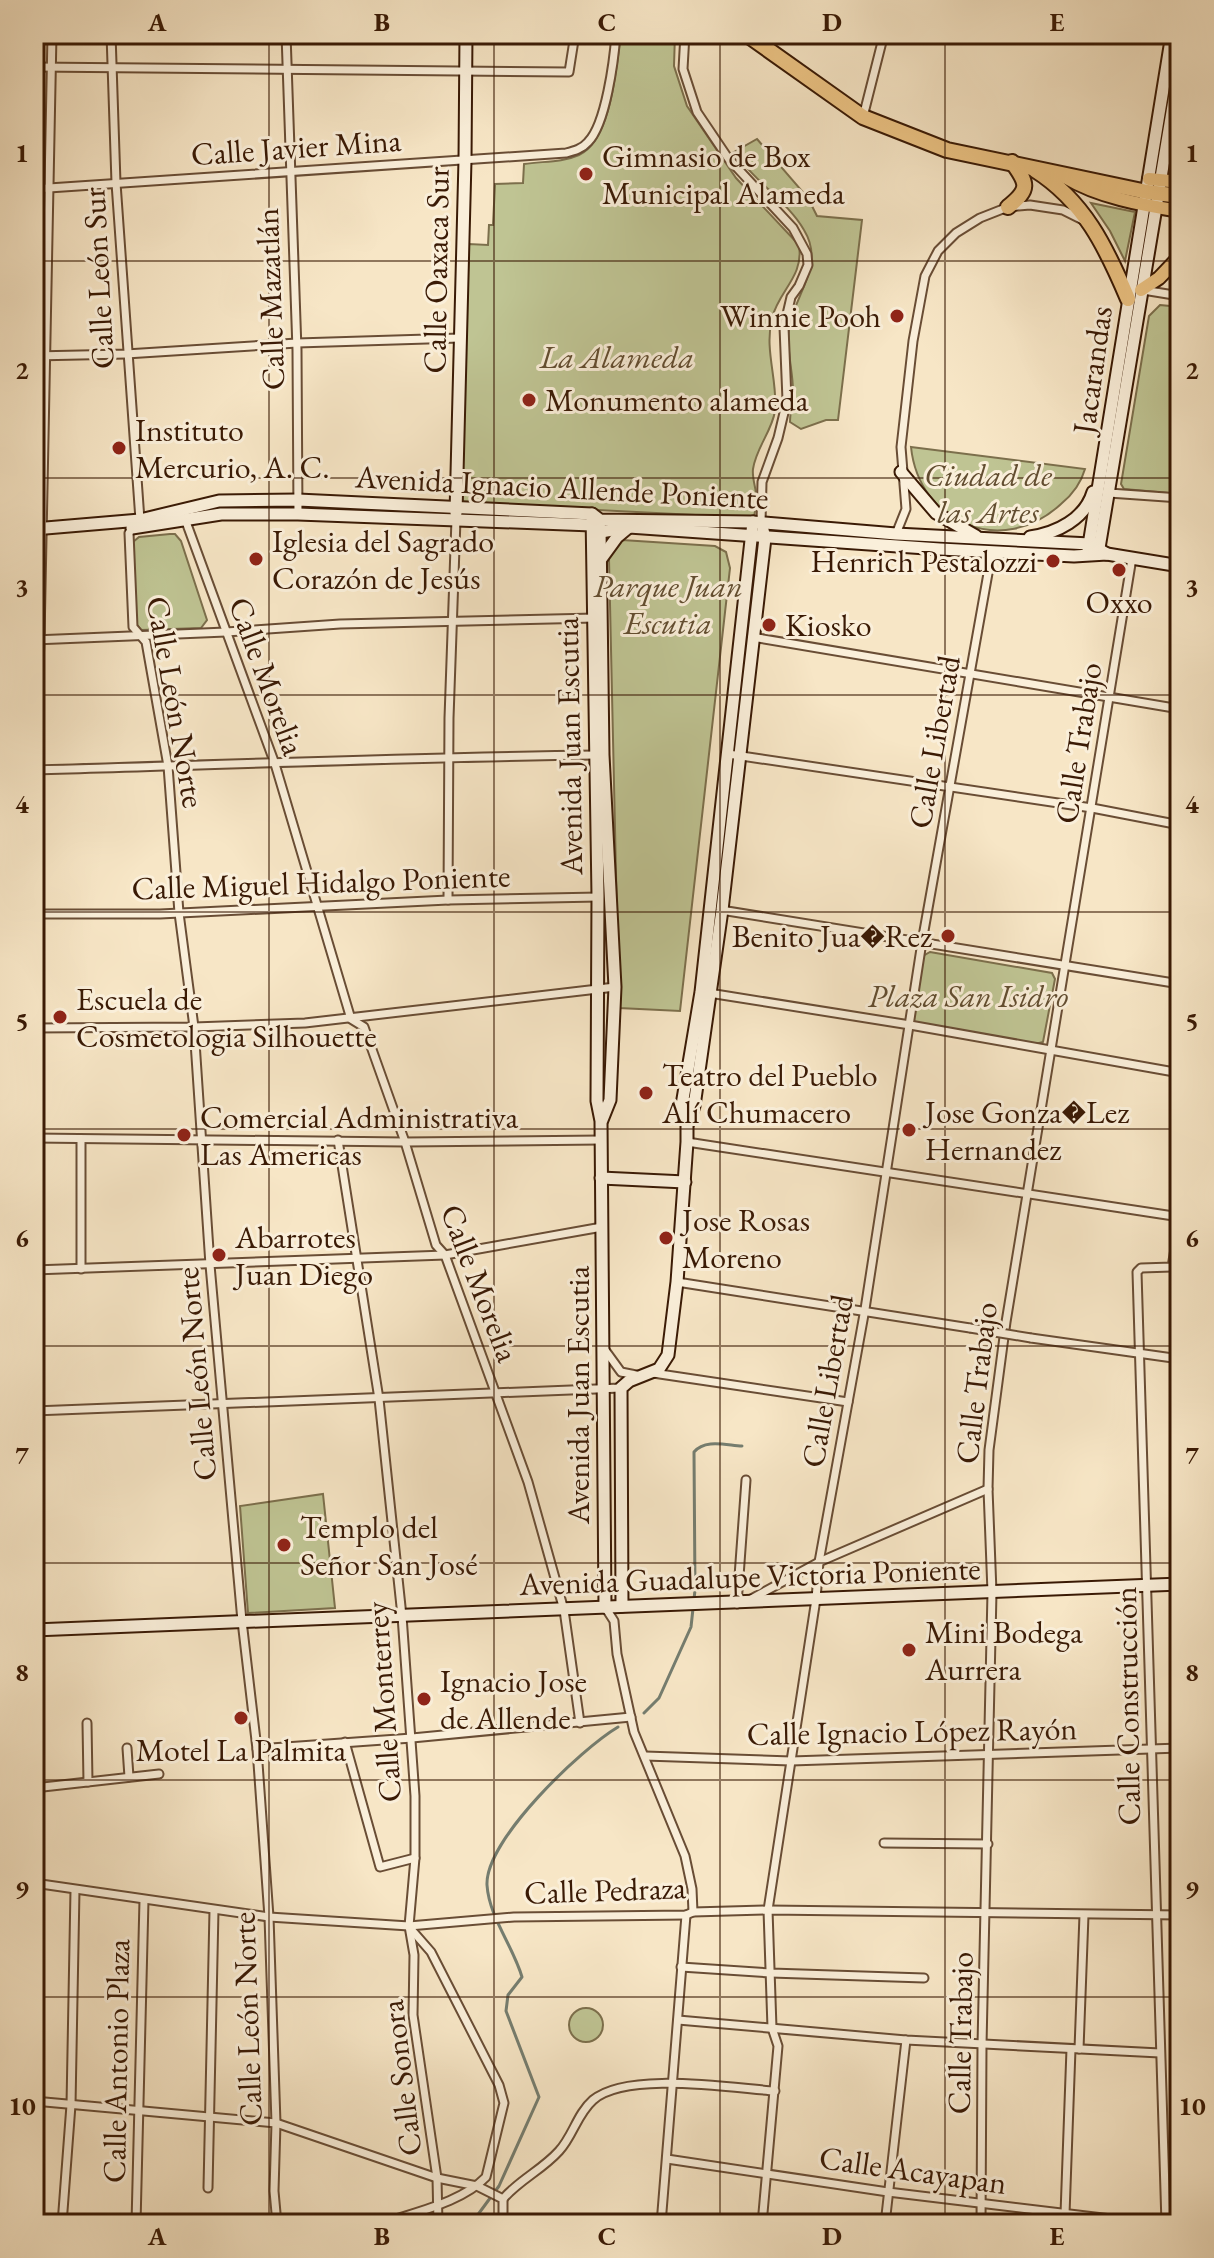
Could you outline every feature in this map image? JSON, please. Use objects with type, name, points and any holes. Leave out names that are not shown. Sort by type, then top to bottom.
[{"type":"highway","points":[[746,34],[863,117],[947,150],[1180,196]]},
{"type":"highway","points":[[1008,207],[1021,195],[1025,186],[1024,178],[1012,162]]},
{"type":"highway","points":[[1012,162],[1032,169],[1056,185],[1079,207],[1094,226],[1128,299]]},
{"type":"main road","name":"Calle Oaxaca Sur","points":[[456,513],[466,34]]},
{"type":"main road","points":[[1172,34],[1172,96]]},
{"type":"main road","points":[[1152,192],[1180,64]]},
{"type":"main road","points":[[1152,192],[1180,182]]},
{"type":"main road","points":[[1152,192],[1180,211]]},
{"type":"main road","name":"Jacarandas","points":[[1096,551],[1109,493],[1141,290],[1152,192]]},
{"type":"main road","name":"Jacarandas","points":[[1096,551],[1106,453],[1128,299],[1152,192]]},
{"type":"main road","points":[[1141,290],[1159,278],[1180,256]]},
{"type":"main road","points":[[1009,540],[1042,535],[1077,518],[1090,503],[1106,453]]},
{"type":"main road","points":[[901,472],[936,513],[980,539]]},
{"type":"main road","name":"Avenida Ignacio Allende Poniente","points":[[183,515],[219,501],[298,500],[733,536],[992,551],[1096,551]]},
{"type":"main road","name":"Avenida Ignacio Allende Poniente","points":[[38,528],[136,524],[183,515],[456,513]]},
{"type":"main road","name":"Avenida Ignacio Allende Poniente","points":[[596,523],[757,522],[1009,540],[1180,566]]},
{"type":"main road","name":"Avenida Juan Escutia","points":[[748,636],[749,553],[757,522]]},
{"type":"main road","name":"Avenida Juan Escutia","points":[[622,1606],[621,1388],[659,1369],[668,1355],[685,1182],[687,1124],[682,1105],[706,993],[748,636],[765,538],[757,522]]},
{"type":"main road","name":"Avenida Juan Escutia","points":[[596,523],[601,559],[597,620]]},
{"type":"main road","name":"Avenida Juan Escutia","points":[[596,523],[604,897],[615,987],[610,1100],[601,1121]]},
{"type":"main road","points":[[601,559],[613,541],[629,527]]},
{"type":"main road","points":[[733,536],[749,553]]},
{"type":"main road","name":"Avenida Juan Escutia","points":[[604,897],[598,990],[597,1101],[601,1121],[605,1349],[605,1607]]},
{"type":"main road","points":[[601,1178],[685,1182]]},
{"type":"main road","name":"Avenida Guadalupe Victoria Poniente","points":[[34,1630],[1180,1584]]},
{"type":"street","points":[[34,800],[52,34]]},
{"type":"street","name":"Calle León Sur","points":[[111,34],[116,183],[136,524]]},
{"type":"street","name":"Calle Mazatlán","points":[[286,34],[297,343],[298,514]]},
{"type":"street","points":[[34,67],[569,72],[575,34]]},
{"type":"street","name":"Calle Javier Mina","points":[[34,189],[566,153],[590,141],[598,128],[615,52],[616,34]]},
{"type":"street","points":[[685,34],[683,69],[697,112],[728,158],[793,228],[807,254],[808,265],[791,297],[784,327],[787,400],[778,438],[762,482],[757,522]]},
{"type":"street","points":[[863,117],[884,34]]},
{"type":"street","points":[[896,534],[906,509],[901,472],[902,419],[925,276],[938,251],[956,233],[980,218],[1008,207],[1030,205],[1063,210],[1094,226]]},
{"type":"street","points":[[1141,290],[1180,296]]},
{"type":"street","points":[[34,356],[460,338]]},
{"type":"street","points":[[1109,493],[1180,498]]},
{"type":"street","name":"Calle Oaxaca Sur","points":[[448,900],[456,513]]},
{"type":"street","name":"Calle Morelia","points":[[183,515],[275,764],[351,1019],[364,1027],[405,1142],[436,1245],[445,1255],[528,1482],[564,1610],[580,1723]]},
{"type":"street","name":"Calle León Norte","points":[[136,524],[129,533],[133,627],[146,642],[168,766],[179,913],[194,1027],[210,1265],[242,1621],[257,1749],[269,1917],[277,2224]]},
{"type":"street","name":"Calle Libertad","points":[[762,2224],[778,2046],[772,2028],[768,1910],[819,1562],[865,1309],[922,942],[992,551]]},
{"type":"street","name":"Calle Trabajo","points":[[981,2224],[992,1592],[989,1450],[1006,1322],[1132,558]]},
{"type":"street","points":[[37,640],[340,624],[597,620]]},
{"type":"street","points":[[748,636],[1180,709]]},
{"type":"street","points":[[734,754],[1092,808],[1180,825]]},
{"type":"street","points":[[34,770],[449,756],[599,755]]},
{"type":"street","name":"Calle Miguel Hidalgo Poniente","points":[[34,914],[179,913],[448,900],[604,897]]},
{"type":"street","points":[[716,909],[1180,984]]},
{"type":"street","points":[[34,1028],[194,1027],[351,1019],[615,987]]},
{"type":"street","points":[[706,993],[1180,1073]]},
{"type":"street","points":[[34,1138],[405,1142],[601,1140]]},
{"type":"street","points":[[81,1139],[81,1269]]},
{"type":"street","name":"Calle Monterrey","points":[[338,1140],[379,1399],[402,1616],[412,1738],[415,1858],[409,1926]]},
{"type":"street","points":[[687,1142],[1028,1192],[1180,1218]]},
{"type":"street","name":"Calle Construcción","points":[[1166,2224],[1149,1585],[1137,1272],[1141,1268],[1172,1267],[1180,1218]]},
{"type":"street","points":[[34,1270],[445,1255],[602,1227]]},
{"type":"street","points":[[677,1282],[1180,1359]]},
{"type":"street","points":[[605,1349],[621,1372],[631,1376],[650,1372],[848,1402]]},
{"type":"street","points":[[34,1411],[621,1388]]},
{"type":"street","points":[[740,1604],[746,1480]]},
{"type":"street","points":[[740,1604],[819,1562],[988,1489]]},
{"type":"street","name":"Avenida Juan Escutia","points":[[614,1621],[622,1606]]},
{"type":"street","points":[[605,1607],[614,1621],[617,1654],[631,1717],[685,1856],[692,1889],[681,1967],[661,2224]]},
{"type":"street","points":[[257,1749],[631,1717]]},
{"type":"street","points":[[87,1723],[88,1782]]},
{"type":"street","points":[[345,1742],[380,1867],[415,1858]]},
{"type":"street","points":[[127,1748],[129,1777]]},
{"type":"street","name":"Calle Ignacio López Rayón","points":[[645,1756],[791,1761],[1180,1748]]},
{"type":"street","points":[[34,1788],[159,1774]]},
{"type":"street","points":[[884,1843],[988,1844]]},
{"type":"street","name":"Calle Pedraza","points":[[34,1883],[269,1917],[409,1926],[514,1917],[768,1910],[1180,1915]]},
{"type":"street","points":[[62,2224],[71,2105],[75,1890]]},
{"type":"street","name":"Calle Antonio Plaza","points":[[136,2224],[144,1900]]},
{"type":"street","points":[[208,2188],[214,1910]]},
{"type":"street","points":[[1065,2214],[1084,1915]]},
{"type":"street","points":[[381,2224],[477,2186],[486,2177],[504,2103],[431,1952],[409,1926]]},
{"type":"street","name":"Calle Sonora","points":[[409,1926],[414,1955],[413,2015],[437,2178],[438,2224]]},
{"type":"street","points":[[681,1967],[924,1978]]},
{"type":"street","points":[[678,2020],[906,2040],[1160,2053]]},
{"type":"street","points":[[885,2224],[906,2040]]},
{"type":"street","points":[[501,2197],[559,2151],[596,2097],[636,2084],[775,2091]]},
{"type":"street","points":[[34,2101],[276,2123],[437,2178],[487,2189],[501,2197]]},
{"type":"street","name":"Calle Acayapan","points":[[667,2159],[888,2192],[1153,2224]]},
{"type":"street","points":[[501,2197],[503,2224]]},
{"type":"green space","name":"La Alameda","points":[[621,34],[675,34],[674,66],[687,106],[736,178],[799,245],[798,266],[775,308],[770,330],[775,411],[753,469],[756,496],[754,518],[460,503],[469,244],[488,245],[489,225],[493,225],[495,184],[523,183],[524,164],[565,159],[579,155],[590,147],[599,134],[610,101]]},
{"type":"green space","points":[[757,139],[808,198],[817,216],[862,220],[838,420],[826,420],[801,429],[790,422],[793,391],[788,337],[812,256],[810,243],[797,220],[734,152]]},
{"type":"green space","points":[[1091,203],[1135,212],[1125,261],[1110,231]]},
{"type":"green space","points":[[1160,305],[1180,307],[1180,494],[1124,489],[1121,484],[1149,316]]},
{"type":"green space","name":"Ciudad de las Artes","points":[[911,447],[1085,469],[1069,497],[1038,520],[1014,529],[990,530],[967,525],[947,513],[930,496],[917,474]]},
{"type":"green space","points":[[175,534],[181,541],[207,620],[201,628],[141,630],[135,622],[133,542],[139,537]]},
{"type":"green space","name":"Parque Juan Escutia","points":[[622,540],[715,546],[726,552],[730,568],[680,1011],[619,1008],[609,559],[610,547]]},
{"type":"green space","name":"Plaza San Isidro","points":[[930,952],[1052,973],[1055,979],[1043,1042],[1035,1044],[916,1025],[913,1020],[923,956]]},
{"type":"green space","points":[[323,1494],[335,1608],[248,1613],[240,1506]]},
{"type":"green space","points":[[586,2008],[598,2013],[603,2025],[598,2037],[586,2042],[574,2037],[569,2025],[574,2013]]},
{"type":"waterway","points":[[644,1713],[659,1698],[691,1627],[695,1590],[694,1452],[710,1444],[742,1446]]},
{"type":"waterway","points":[[471,2224],[499,2186],[539,2097],[506,2011],[508,1995],[522,1977],[489,1897],[487,1885],[491,1866],[501,1844],[538,1797],[582,1755],[618,1727]]},
{"type":"place","name":"Gimnasio de Box Municipal Alameda","points":[[586,174]]},
{"type":"place","name":"Winnie Pooh","points":[[897,316]]},
{"type":"place","name":"Monumento alameda","points":[[529,400]]},
{"type":"place","name":"Instituto Mercurio, A. C.","points":[[119,448]]},
{"type":"place","name":"Iglesia del Sagrado Corazón de Jesús","points":[[256,559]]},
{"type":"place","name":"Henrich Pestalozzi","points":[[1053,561]]},
{"type":"place","name":"Oxxo","points":[[1119,570]]},
{"type":"place","name":"Kiosko","points":[[769,625]]},
{"type":"place","name":"Benito Jua�Rez","points":[[948,936]]},
{"type":"place","name":"Escuela de Cosmetologia Silhouette","points":[[60,1017]]},
{"type":"place","name":"Teatro del Pueblo Alí Chumacero","points":[[646,1093]]},
{"type":"place","name":"Jose Gonza�Lez Hernandez","points":[[909,1130]]},
{"type":"place","name":"Comercial Administrativa Las Americas","points":[[184,1135]]},
{"type":"place","name":"Jose Rosas Moreno","points":[[666,1238]]},
{"type":"place","name":"Abarrotes Juan Diego","points":[[219,1255]]},
{"type":"place","name":"Templo del Señor San José","points":[[284,1545]]},
{"type":"place","name":"Mini Bodega Aurrera","points":[[909,1650]]},
{"type":"place","name":"Ignacio Jose de Allende","points":[[424,1699]]},
{"type":"place","name":"Motel La Palmita","points":[[241,1718]]}]
